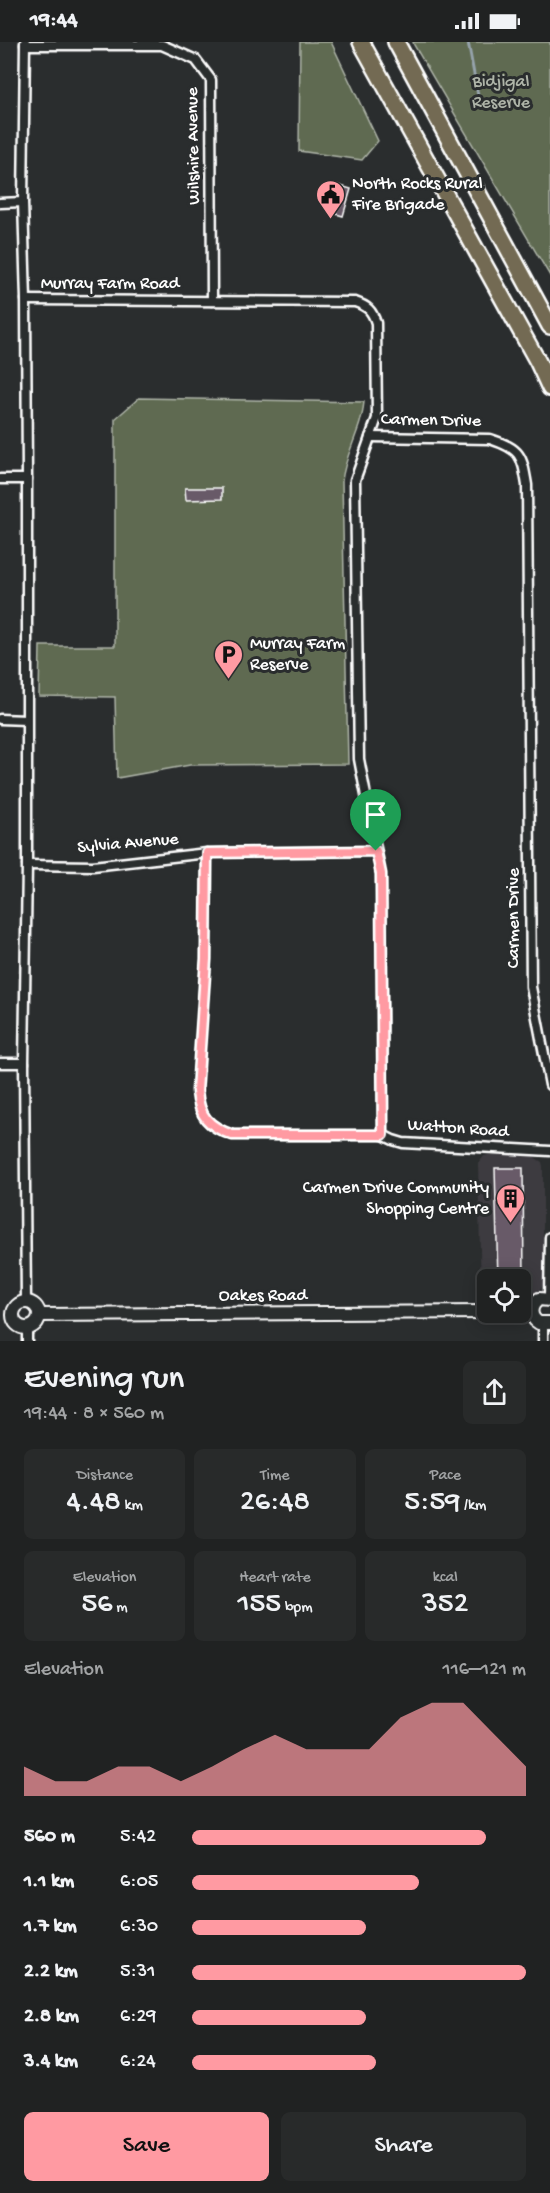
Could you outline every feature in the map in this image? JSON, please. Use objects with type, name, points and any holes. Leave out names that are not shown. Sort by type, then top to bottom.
[{"type":"highway","points":[[361,42],[538,362],[550,388]]},
{"type":"highway","points":[[396,42],[550,326]]},
{"type":"main road","points":[[531,1307],[539,1299],[550,1300]]},
{"type":"main road","points":[[26,1302],[34,1304],[40,1315],[27,1335],[13,1316],[16,1308],[26,1302]]},
{"type":"main road","name":"Oakes Road","points":[[40,1315],[477,1312]]},
{"type":"main road","points":[[0,1316],[13,1316]]},
{"type":"main road","points":[[531,1316],[536,1321],[547,1324]]},
{"type":"street","points":[[25,44],[23,202],[26,300]]},
{"type":"street","name":"Wilshire Avenue","points":[[25,44],[162,45],[196,60],[211,80],[212,301]]},
{"type":"street","points":[[0,203],[23,202]]},
{"type":"street","name":"Murray Farm Road","points":[[26,1302],[24,1063],[27,865],[26,300],[355,302],[367,306],[373,313],[376,323],[376,418],[370,437]]},
{"type":"street","name":"Carmen Drive","points":[[383,1135],[381,874],[358,759],[355,480],[370,437],[490,439],[518,452],[524,468],[527,485],[531,987],[550,1085]]},
{"type":"street","points":[[0,479],[27,479]]},
{"type":"street","points":[[0,719],[26,720]]},
{"type":"street","name":"Sylvia Avenue","points":[[27,865],[93,866],[207,853],[376,851]]},
{"type":"street","name":"Watton Road","points":[[207,853],[206,959],[197,1091],[202,1115],[222,1131],[232,1135],[383,1135],[403,1143],[550,1151]]},
{"type":"street","points":[[0,1063],[24,1063]]},
{"type":"street","points":[[550,1237],[550,1300]]},
{"type":"street","points":[[543,1341],[547,1324]]},
{"type":"shaded area","points":[[531,1155],[542,1162],[543,1285],[535,1299],[531,1301],[531,1269],[480,1269],[478,1164],[484,1156]]},
{"type":"green space","points":[[300,42],[331,42],[378,141],[362,160],[299,151]]},
{"type":"green space","name":"Bidjigal Reserve","points":[[413,42],[550,42],[550,276],[414,45]]},
{"type":"green space","points":[[139,398],[364,402],[342,481],[348,764],[190,765],[117,778],[115,697],[39,696],[40,646],[115,646],[115,419]]},
{"type":"building","points":[[337,185],[351,189],[343,216],[329,212]]},
{"type":"building","points":[[185,488],[222,488],[222,499],[186,500]]},
{"type":"building","name":"Carmen Drive Community Shopping Centre","points":[[495,1168],[523,1168],[524,1269],[498,1269]]},
{"type":"waterway","points":[[468,42],[479,101]]},
{"type":"place","name":"North Rocks Rural Fire Brigade","points":[[331,220]]},
{"type":"place","name":"Murray Farm Reserve","points":[[229,680]]},
{"type":"place","name":"Carmen Drive Community Shopping Centre","points":[[510,1224]]},
{"type":"route","points":[[376,851],[381,874],[383,1135],[232,1135],[222,1131],[202,1115],[197,1091],[206,959],[207,853],[376,851]]}]
